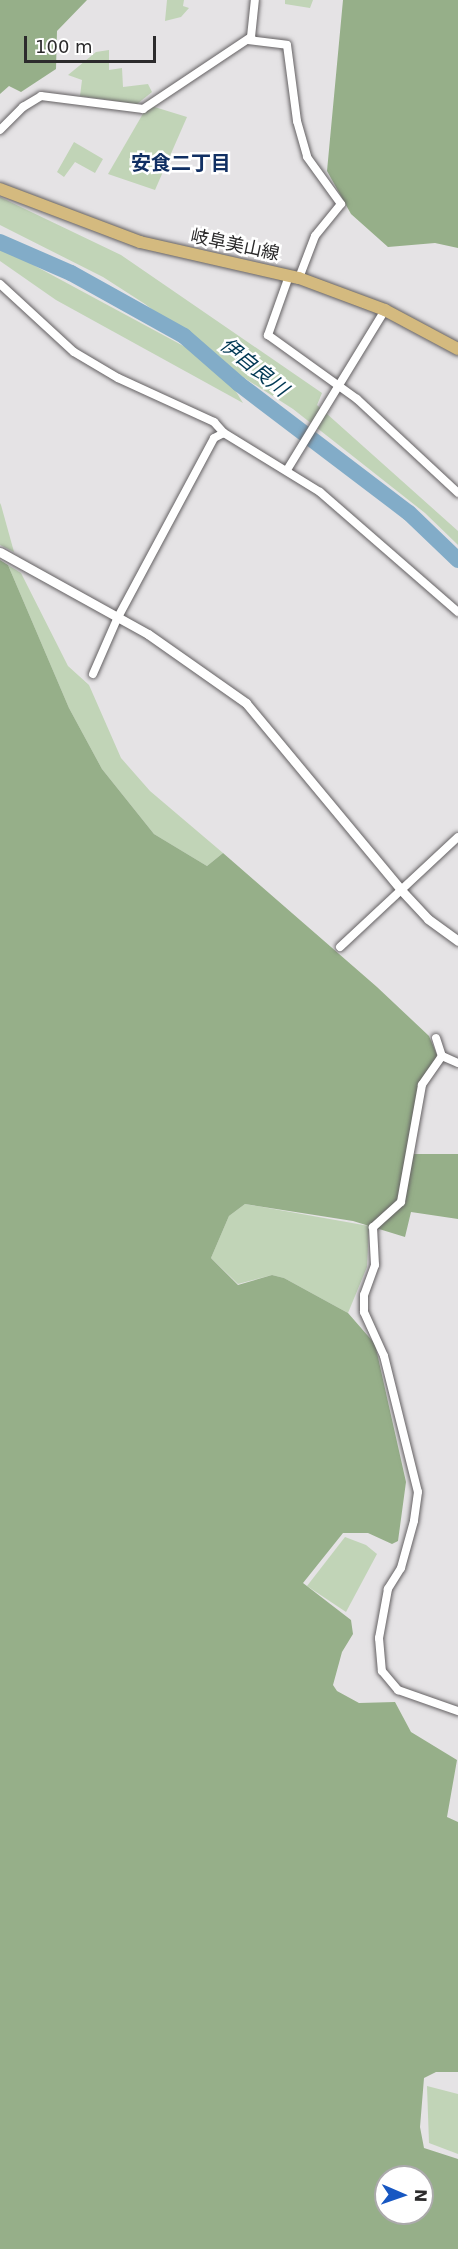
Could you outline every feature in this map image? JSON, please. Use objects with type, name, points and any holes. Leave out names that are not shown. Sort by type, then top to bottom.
[{"type":"main road","name":"岐阜美山線","points":[[0,189],[140,242],[294,277],[385,310],[458,349]]},
{"type":"street","points":[[248,39],[255,0]]},
{"type":"street","points":[[0,130],[23,107],[41,96],[143,109],[248,39],[287,45],[297,121],[307,157],[341,204],[315,236],[268,335],[337,385],[458,493]]},
{"type":"street","points":[[0,284],[74,352],[118,378],[214,422],[224,433],[287,470],[366,529],[458,612]]},
{"type":"street","points":[[287,470],[385,310]]},
{"type":"street","points":[[93,674],[117,619],[214,438],[224,433]]},
{"type":"street","points":[[0,552],[178,653],[246,703],[402,891],[428,919],[458,941]]},
{"type":"street","points":[[340,947],[458,837]]},
{"type":"street","points":[[436,1038],[442,1056],[458,1063]]},
{"type":"street","points":[[442,1056],[422,1085],[400,1202],[373,1227],[375,1265],[364,1295],[364,1312],[384,1356],[418,1492],[414,1521],[400,1568],[388,1589],[379,1638],[382,1671],[398,1690],[458,1712]]},
{"type":"green space","points":[[0,0],[87,0],[57,31],[56,69],[21,92],[9,86],[0,94]]},
{"type":"green space","points":[[167,0],[184,0],[183,6],[189,8],[181,17],[165,21]]},
{"type":"green space","points":[[285,0],[313,0],[310,8],[285,4]]},
{"type":"green space","points":[[343,0],[458,0],[458,248],[435,243],[388,247],[351,214],[327,171]]},
{"type":"green space","points":[[109,50],[109,70],[122,68],[123,87],[148,84],[152,92],[137,104],[80,96],[82,80],[68,75],[96,52]]},
{"type":"green space","points":[[148,105],[187,117],[155,190],[108,174]]},
{"type":"green space","points":[[74,142],[103,159],[95,173],[75,162],[64,177],[57,172]]},
{"type":"green space","points":[[0,197],[121,255],[322,393],[317,405],[458,531],[458,545],[425,513],[293,409],[235,372],[145,304],[103,277],[0,225]]},
{"type":"green space","points":[[0,247],[202,356],[232,385],[243,403],[56,300],[0,261]]},
{"type":"green space","points":[[0,503],[1,505],[14,552],[0,545]]},
{"type":"green space","points":[[0,560],[8,565],[69,708],[102,769],[154,834],[207,866],[223,853],[377,987],[429,1036],[437,1055],[418,1108],[409,1154],[458,1154],[458,1219],[411,1212],[405,1237],[353,1221],[245,1204],[229,1216],[211,1258],[238,1285],[272,1275],[284,1278],[348,1313],[375,1344],[406,1482],[398,1541],[392,1544],[368,1533],[343,1533],[303,1583],[351,1620],[353,1634],[342,1652],[333,1685],[337,1691],[359,1703],[395,1702],[411,1732],[457,1760],[447,1817],[458,1822],[458,2072],[436,2072],[424,2078],[420,2127],[424,2148],[458,2159],[458,2249],[0,2249]]},
{"type":"green space","points":[[8,565],[21,573],[68,666],[89,685],[121,758],[150,791],[223,853],[207,866],[154,834],[102,769],[69,708]]},
{"type":"green space","points":[[245,1204],[369,1226],[367,1267],[348,1313],[284,1278],[272,1275],[238,1284],[211,1258],[229,1216]]},
{"type":"green space","points":[[345,1537],[366,1545],[377,1554],[346,1612],[307,1586]]},
{"type":"green space","points":[[427,2086],[458,2094],[458,2154],[429,2143]]},
{"type":"waterway","name":"伊自良川","points":[[0,242],[71,273],[184,336],[239,384],[409,513],[458,560]]},
{"type":"district","name":"安食二丁目","points":[[181,163]]}]
